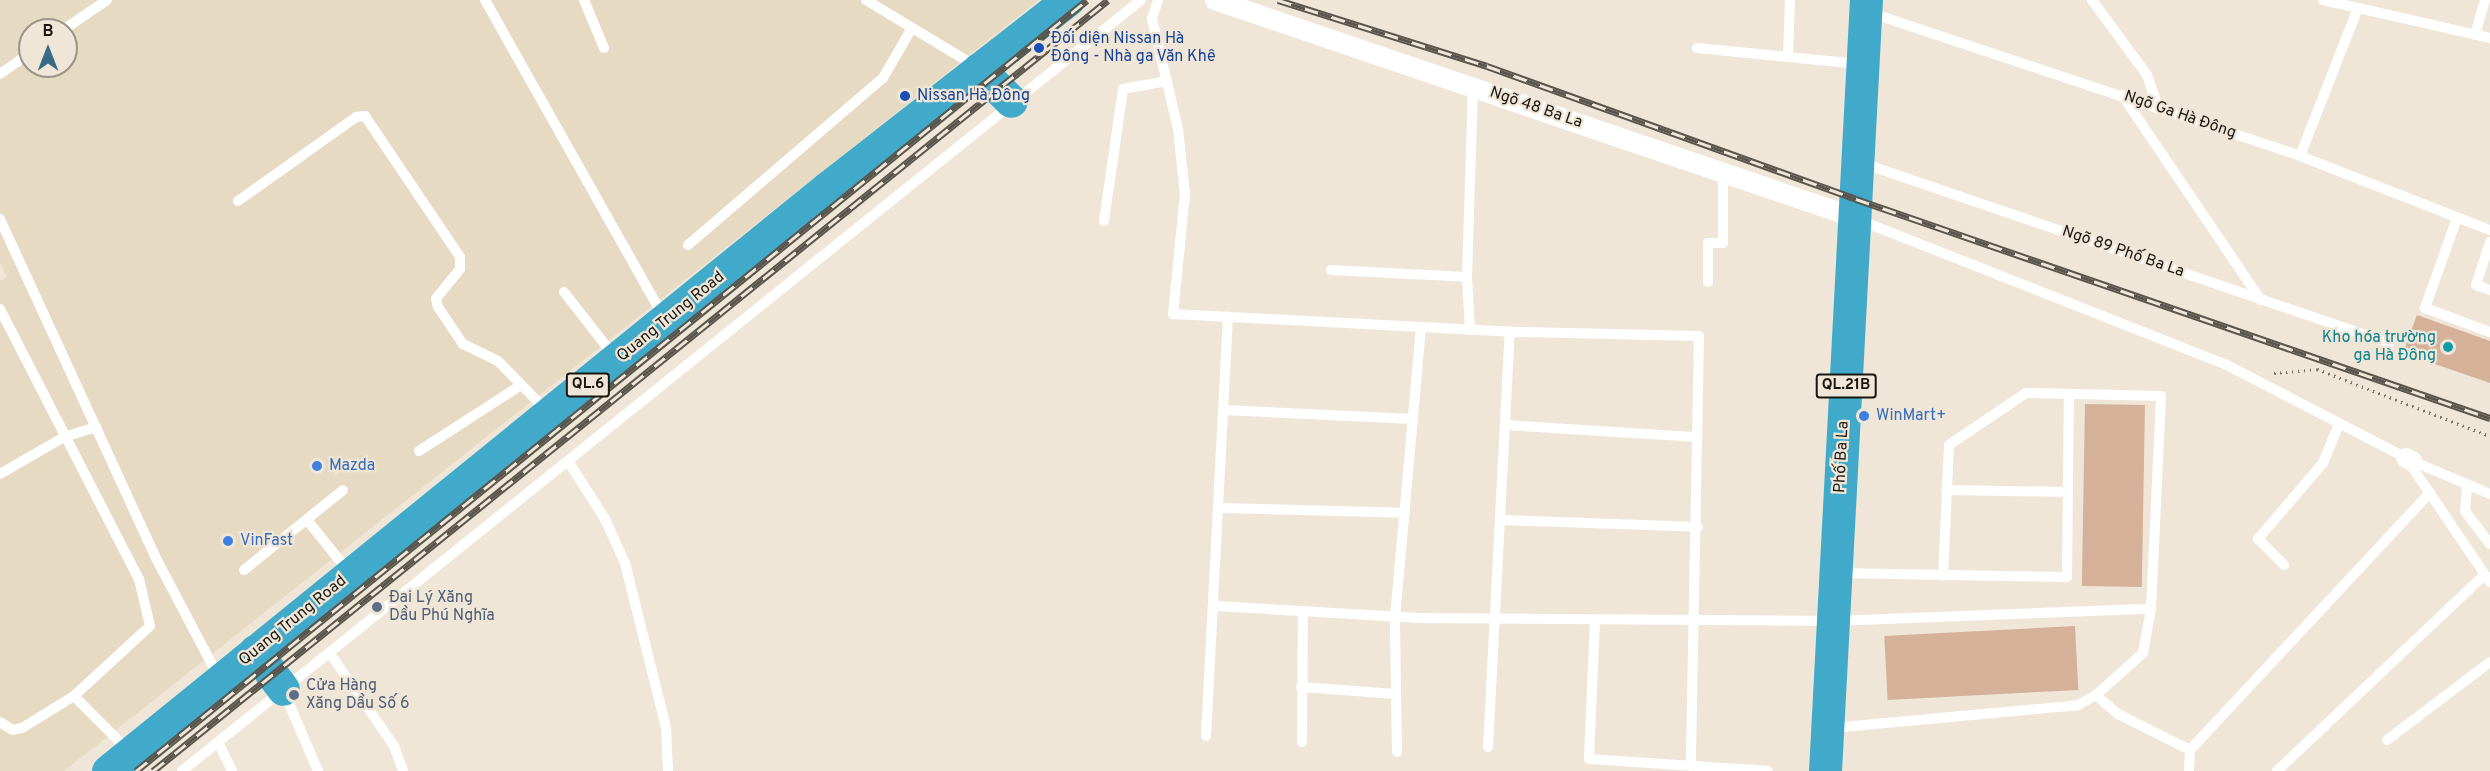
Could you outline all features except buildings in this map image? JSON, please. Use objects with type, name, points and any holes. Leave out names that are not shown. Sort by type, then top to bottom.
[{"type":"highway","name":"Quang Trung Road","points":[[119,762],[219,679],[1068,0]]},
{"type":"highway","name":"Phố Ba La","points":[[1825,771],[1866,5]]},
{"type":"highway","points":[[980,69],[1011,101]]},
{"type":"highway","points":[[255,651],[283,689]]},
{"type":"street","name":"Ngõ 48 Ba La","points":[[1215,0],[1856,218]]},
{"type":"lane","points":[[78,20],[107,0]]},
{"type":"lane","points":[[485,0],[667,322]]},
{"type":"lane","points":[[584,0],[604,48]]},
{"type":"lane","points":[[866,0],[980,69]]},
{"type":"lane","points":[[182,771],[1011,101],[1141,0]]},
{"type":"lane","points":[[1158,0],[1152,19],[1167,81],[1185,194],[1173,314],[1510,332],[1699,336],[1697,620],[1691,766]]},
{"type":"lane","points":[[1788,57],[1790,0]]},
{"type":"lane","points":[[2092,0],[2147,75],[2159,109]]},
{"type":"lane","points":[[2324,0],[2490,38]]},
{"type":"lane","points":[[2475,35],[2485,0]]},
{"type":"lane","name":"Ngõ Ga Hà Đông","points":[[1866,5],[2159,109],[2300,156],[2490,230]]},
{"type":"lane","points":[[2300,156],[2358,8]]},
{"type":"lane","points":[[688,245],[883,78],[912,28]]},
{"type":"lane","points":[[1697,48],[1862,64]]},
{"type":"lane","points":[[0,74],[18,61]]},
{"type":"lane","points":[[1104,221],[1123,89],[1167,81]]},
{"type":"lane","points":[[1470,330],[1467,277],[1473,87]]},
{"type":"lane","points":[[2122,95],[2261,300]]},
{"type":"lane","points":[[238,201],[356,117],[365,116],[460,257],[460,269],[436,299],[438,307],[463,344],[498,361],[551,414]]},
{"type":"lane","name":"Ngõ 89 Phố Ba La","points":[[1857,161],[2389,344]]},
{"type":"lane","points":[[1708,282],[1708,243],[1722,243],[1723,171]]},
{"type":"lane","points":[[1856,218],[2245,376],[2409,459],[2490,494]]},
{"type":"lane","points":[[2457,218],[2425,308],[2490,332]]},
{"type":"lane","points":[[0,219],[96,427],[219,679]]},
{"type":"lane","points":[[2490,242],[2475,285],[2490,290]]},
{"type":"lane","points":[[1330,270],[1467,277]]},
{"type":"lane","points":[[564,292],[618,360]]},
{"type":"lane","points":[[0,309],[139,579],[150,626],[74,696],[21,728],[13,729],[0,722]]},
{"type":"lane","points":[[1206,736],[1216,606],[1228,317]]},
{"type":"lane","points":[[1397,752],[1395,618],[1421,327]]},
{"type":"lane","points":[[1488,747],[1510,332]]},
{"type":"lane","points":[[419,451],[521,385]]},
{"type":"lane","points":[[1827,728],[2078,705],[2096,695],[2143,653],[2151,609],[2161,396],[2026,393],[1948,445],[1943,576]]},
{"type":"lane","points":[[1835,573],[2064,579],[2069,394]]},
{"type":"lane","points":[[1224,410],[1413,419]]},
{"type":"lane","points":[[2284,565],[2258,539],[2323,463],[2339,424]]},
{"type":"lane","points":[[1505,425],[1698,437]]},
{"type":"lane","points":[[0,474],[64,437],[96,427]]},
{"type":"lane","points":[[2277,771],[2487,578],[2409,459]]},
{"type":"lane","points":[[568,461],[605,519],[625,563],[666,728],[668,771]]},
{"type":"lane","points":[[2465,485],[2465,511],[2490,544]]},
{"type":"lane","points":[[244,570],[343,490]]},
{"type":"lane","points":[[1946,490],[2068,492]]},
{"type":"lane","points":[[2189,771],[2190,750],[2430,493]]},
{"type":"lane","points":[[1220,508],[1405,513]]},
{"type":"lane","points":[[307,520],[351,574]]},
{"type":"lane","points":[[1501,520],[1698,527]]},
{"type":"lane","points":[[1216,606],[1395,618],[1833,621],[2151,609]]},
{"type":"lane","points":[[1302,742],[1303,612]]},
{"type":"lane","points":[[1595,620],[1589,759],[1768,771]]},
{"type":"lane","points":[[329,652],[394,746],[403,771]]},
{"type":"lane","points":[[2387,740],[2490,663]]},
{"type":"lane","points":[[1302,687],[1396,694]]},
{"type":"lane","points":[[283,689],[318,771]]},
{"type":"lane","points":[[2096,695],[2118,714],[2190,750]]},
{"type":"lane","points":[[74,696],[119,762]]},
{"type":"lane","points":[[218,742],[232,771]]},
{"type":"path","points":[[2245,376],[2317,369],[2490,436]]},
{"type":"shaded area","points":[[0,0],[1039,0],[64,771],[0,771],[0,281],[7,277],[0,262]]},
{"type":"railway","points":[[136,771],[1087,0]]},
{"type":"railway","points":[[153,771],[1108,0]]},
{"type":"railway","points":[[1278,0],[1487,66],[1856,199],[2490,418]]},
{"type":"place","name":"Đối diện Nissan Hà Đông - Nhà ga Văn Khê","points":[[1039,48]]},
{"type":"place","name":"Nissan Hà Đông","points":[[905,96]]},
{"type":"place","name":"Kho hóa trường ga Hà Đông","points":[[2448,347]]},
{"type":"place","name":"WinMart+","points":[[1864,416]]},
{"type":"place","name":"Mazda","points":[[317,466]]},
{"type":"place","name":"VinFast","points":[[228,541]]},
{"type":"place","name":"Đại Lý Xăng Dầu Phú Nghĩa","points":[[377,607]]},
{"type":"place","name":"Cửa Hàng Xăng Dầu Số 6","points":[[294,695]]}]
